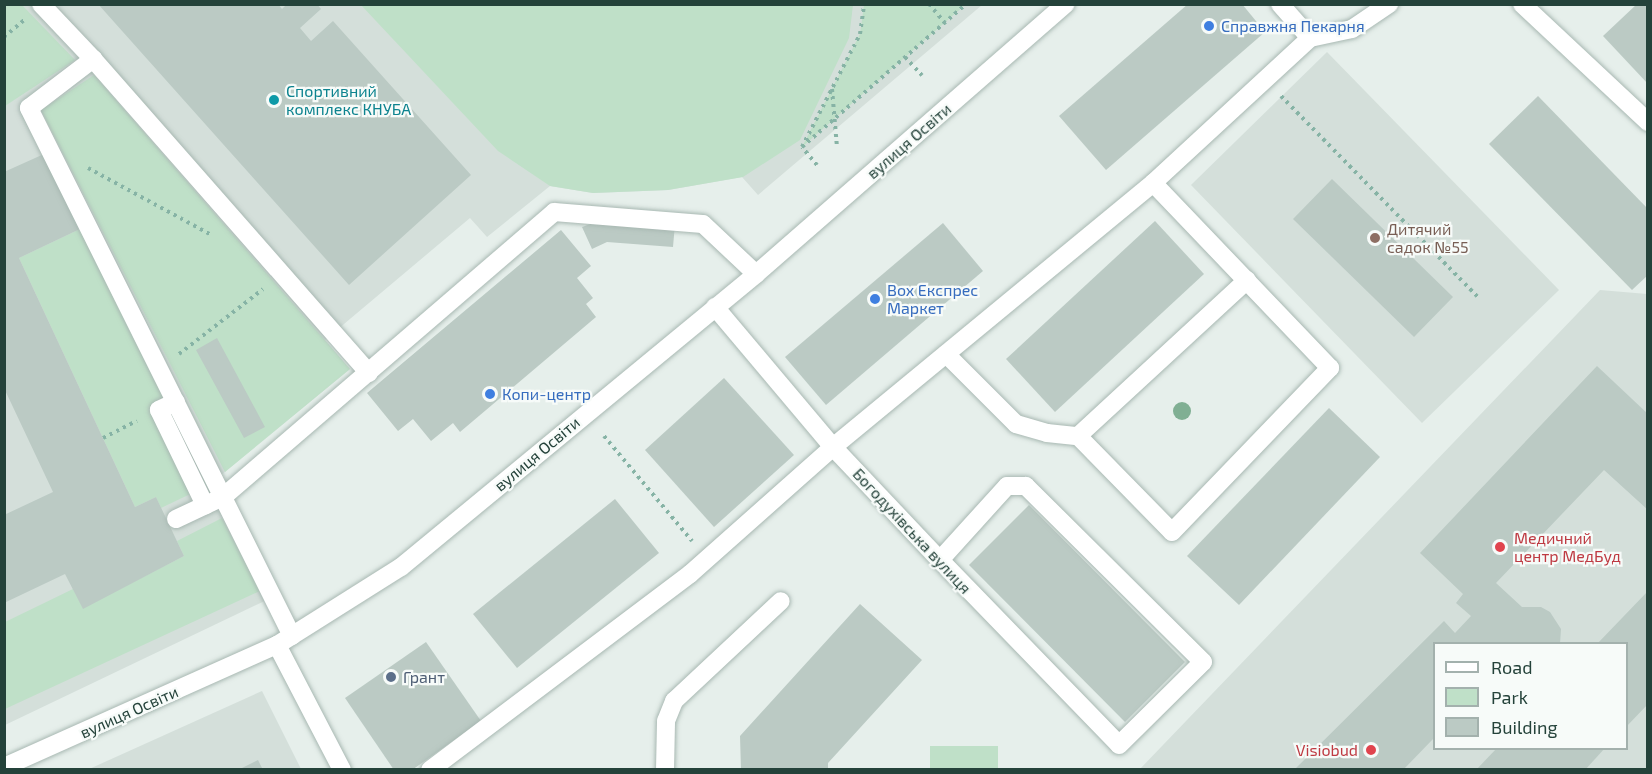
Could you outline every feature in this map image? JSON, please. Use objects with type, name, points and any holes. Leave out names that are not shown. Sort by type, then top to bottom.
[{"type":"street","points":[[40,4],[93,59],[369,373]]},
{"type":"street","name":"вулиця Освіти","points":[[4,767],[284,641],[401,567],[756,274],[1066,4]]},
{"type":"street","points":[[1280,4],[1310,38]]},
{"type":"street","points":[[430,770],[533,696],[708,559],[833,447],[1154,183],[1310,38],[1352,29],[1389,4]]},
{"type":"street","points":[[1522,4],[1647,122]]},
{"type":"street","points":[[93,59],[29,108],[224,497],[284,641],[342,770]]},
{"type":"street","points":[[946,354],[1016,424],[1078,436],[1172,532],[1330,368],[1154,183]]},
{"type":"street","points":[[176,519],[224,497],[554,212],[703,224],[756,274]]},
{"type":"street","points":[[1078,436],[1247,280]]},
{"type":"street","name":"Богодухівська вулиця","points":[[716,307],[833,447],[940,561],[1119,745],[1203,662],[1026,486],[1007,486],[940,561]]},
{"type":"street","points":[[176,402],[159,410],[205,505]]},
{"type":"street","points":[[665,770],[666,721],[674,701],[781,601]]},
{"type":"path","points":[[801,147],[860,34],[864,4]]},
{"type":"path","points":[[929,4],[945,23]]},
{"type":"path","points":[[801,147],[966,4]]},
{"type":"path","points":[[905,57],[922,75]]},
{"type":"path","points":[[1266,79],[1480,299]]},
{"type":"path","points":[[832,88],[832,120],[837,147]]},
{"type":"path","points":[[48,146],[221,241]]},
{"type":"path","points":[[801,147],[817,165]]},
{"type":"path","points":[[160,369],[283,274]]},
{"type":"path","points":[[103,438],[159,410]]},
{"type":"path","points":[[604,436],[708,559]]},
{"type":"shaded area","points":[[5,5],[982,5],[758,195],[742,177],[668,190],[593,193],[550,186],[487,237],[470,218],[325,340],[350,369],[215,480],[273,597],[5,725]]},
{"type":"shaded area","name":"Дитячий садок №55","points":[[1327,52],[1559,290],[1422,423],[1191,185]]},
{"type":"shaded area","name":"Медичний центр МедБуд","points":[[1600,290],[1647,294],[1647,769],[1139,770]]},
{"type":"shaded area","points":[[262,691],[301,769],[87,770]]},
{"type":"green space","points":[[5,4],[22,5],[75,60],[5,106]]},
{"type":"green space","points":[[361,5],[853,5],[849,38],[800,140],[743,177],[668,190],[593,193],[550,186],[498,151]]},
{"type":"green space","points":[[864,5],[965,5],[802,147],[860,34]]},
{"type":"green space","points":[[94,75],[350,369],[225,472],[41,110]]},
{"type":"green space","points":[[80,229],[207,486],[161,508],[156,497],[135,507],[19,258]]},
{"type":"green space","points":[[222,518],[260,591],[5,709],[5,622],[73,589],[83,608],[184,556],[177,541]]},
{"type":"green space","points":[[930,746],[998,746],[998,769],[930,769]]},
{"type":"building","name":"Спортивний комплекс КНУБА","points":[[98,4],[278,4],[282,9],[287,4],[317,4],[321,9],[300,28],[311,41],[333,21],[471,175],[349,285]]},
{"type":"building","points":[[1188,4],[1242,4],[1265,32],[1106,170],[1059,116]]},
{"type":"building","points":[[1637,4],[1648,4],[1648,84],[1603,36]]},
{"type":"building","points":[[1538,96],[1648,209],[1648,275],[1632,290],[1489,144]]},
{"type":"building","points":[[44,154],[80,229],[19,258],[135,507],[156,497],[184,556],[83,609],[65,574],[4,603],[4,515],[53,492],[4,388],[4,172]]},
{"type":"building","points":[[1332,179],[1453,297],[1414,337],[1293,219]]},
{"type":"building","points":[[604,219],[675,224],[673,247],[607,242],[592,249],[582,227]]},
{"type":"building","points":[[1155,221],[1204,274],[1055,412],[1006,359]]},
{"type":"building","points":[[943,223],[983,271],[826,405],[785,357]]},
{"type":"building","points":[[561,230],[591,266],[577,278],[593,298],[586,304],[596,317],[460,432],[453,423],[431,441],[413,419],[398,431],[367,393]]},
{"type":"building","points":[[217,338],[265,427],[244,438],[196,350]]},
{"type":"building","points":[[1597,366],[1648,414],[1648,510],[1604,470],[1496,583],[1522,607],[1541,607],[1550,612],[1561,629],[1560,642],[1433,642],[1433,739],[1403,770],[1294,770],[1444,621],[1455,633],[1471,616],[1456,603],[1463,594],[1420,553]]},
{"type":"building","points":[[724,378],[794,455],[714,527],[645,450]]},
{"type":"building","points":[[1329,408],[1380,457],[1239,605],[1187,556]]},
{"type":"building","points":[[615,499],[659,553],[517,668],[473,614]]},
{"type":"building","points":[[1029,505],[1185,662],[1125,722],[969,565]]},
{"type":"building","points":[[1648,591],[1648,704],[1628,725],[1628,642],[1599,642]]},
{"type":"building","points":[[860,604],[922,660],[828,763],[828,770],[741,770],[740,736]]},
{"type":"building","points":[[426,642],[481,721],[412,770],[394,770],[345,698]]},
{"type":"building","points":[[1495,750],[1603,750],[1585,770],[1476,770]]},
{"type":"building","points":[[258,760],[263,770],[238,770]]},
{"type":"place","name":"Справжня Пекарня","points":[[1209,26]]},
{"type":"place","name":"Спортивний комплекс КНУБА","points":[[274,100]]},
{"type":"place","name":"Дитячий садок №55","points":[[1375,238]]},
{"type":"place","name":"Box Експрес Маркет","points":[[875,299]]},
{"type":"place","name":"Копи-центр","points":[[490,394]]},
{"type":"place","name":"Медичний центр МедБуд","points":[[1500,547]]},
{"type":"place","name":"Грант","points":[[391,677]]},
{"type":"place","name":"Visiobud","points":[[1371,750]]}]
